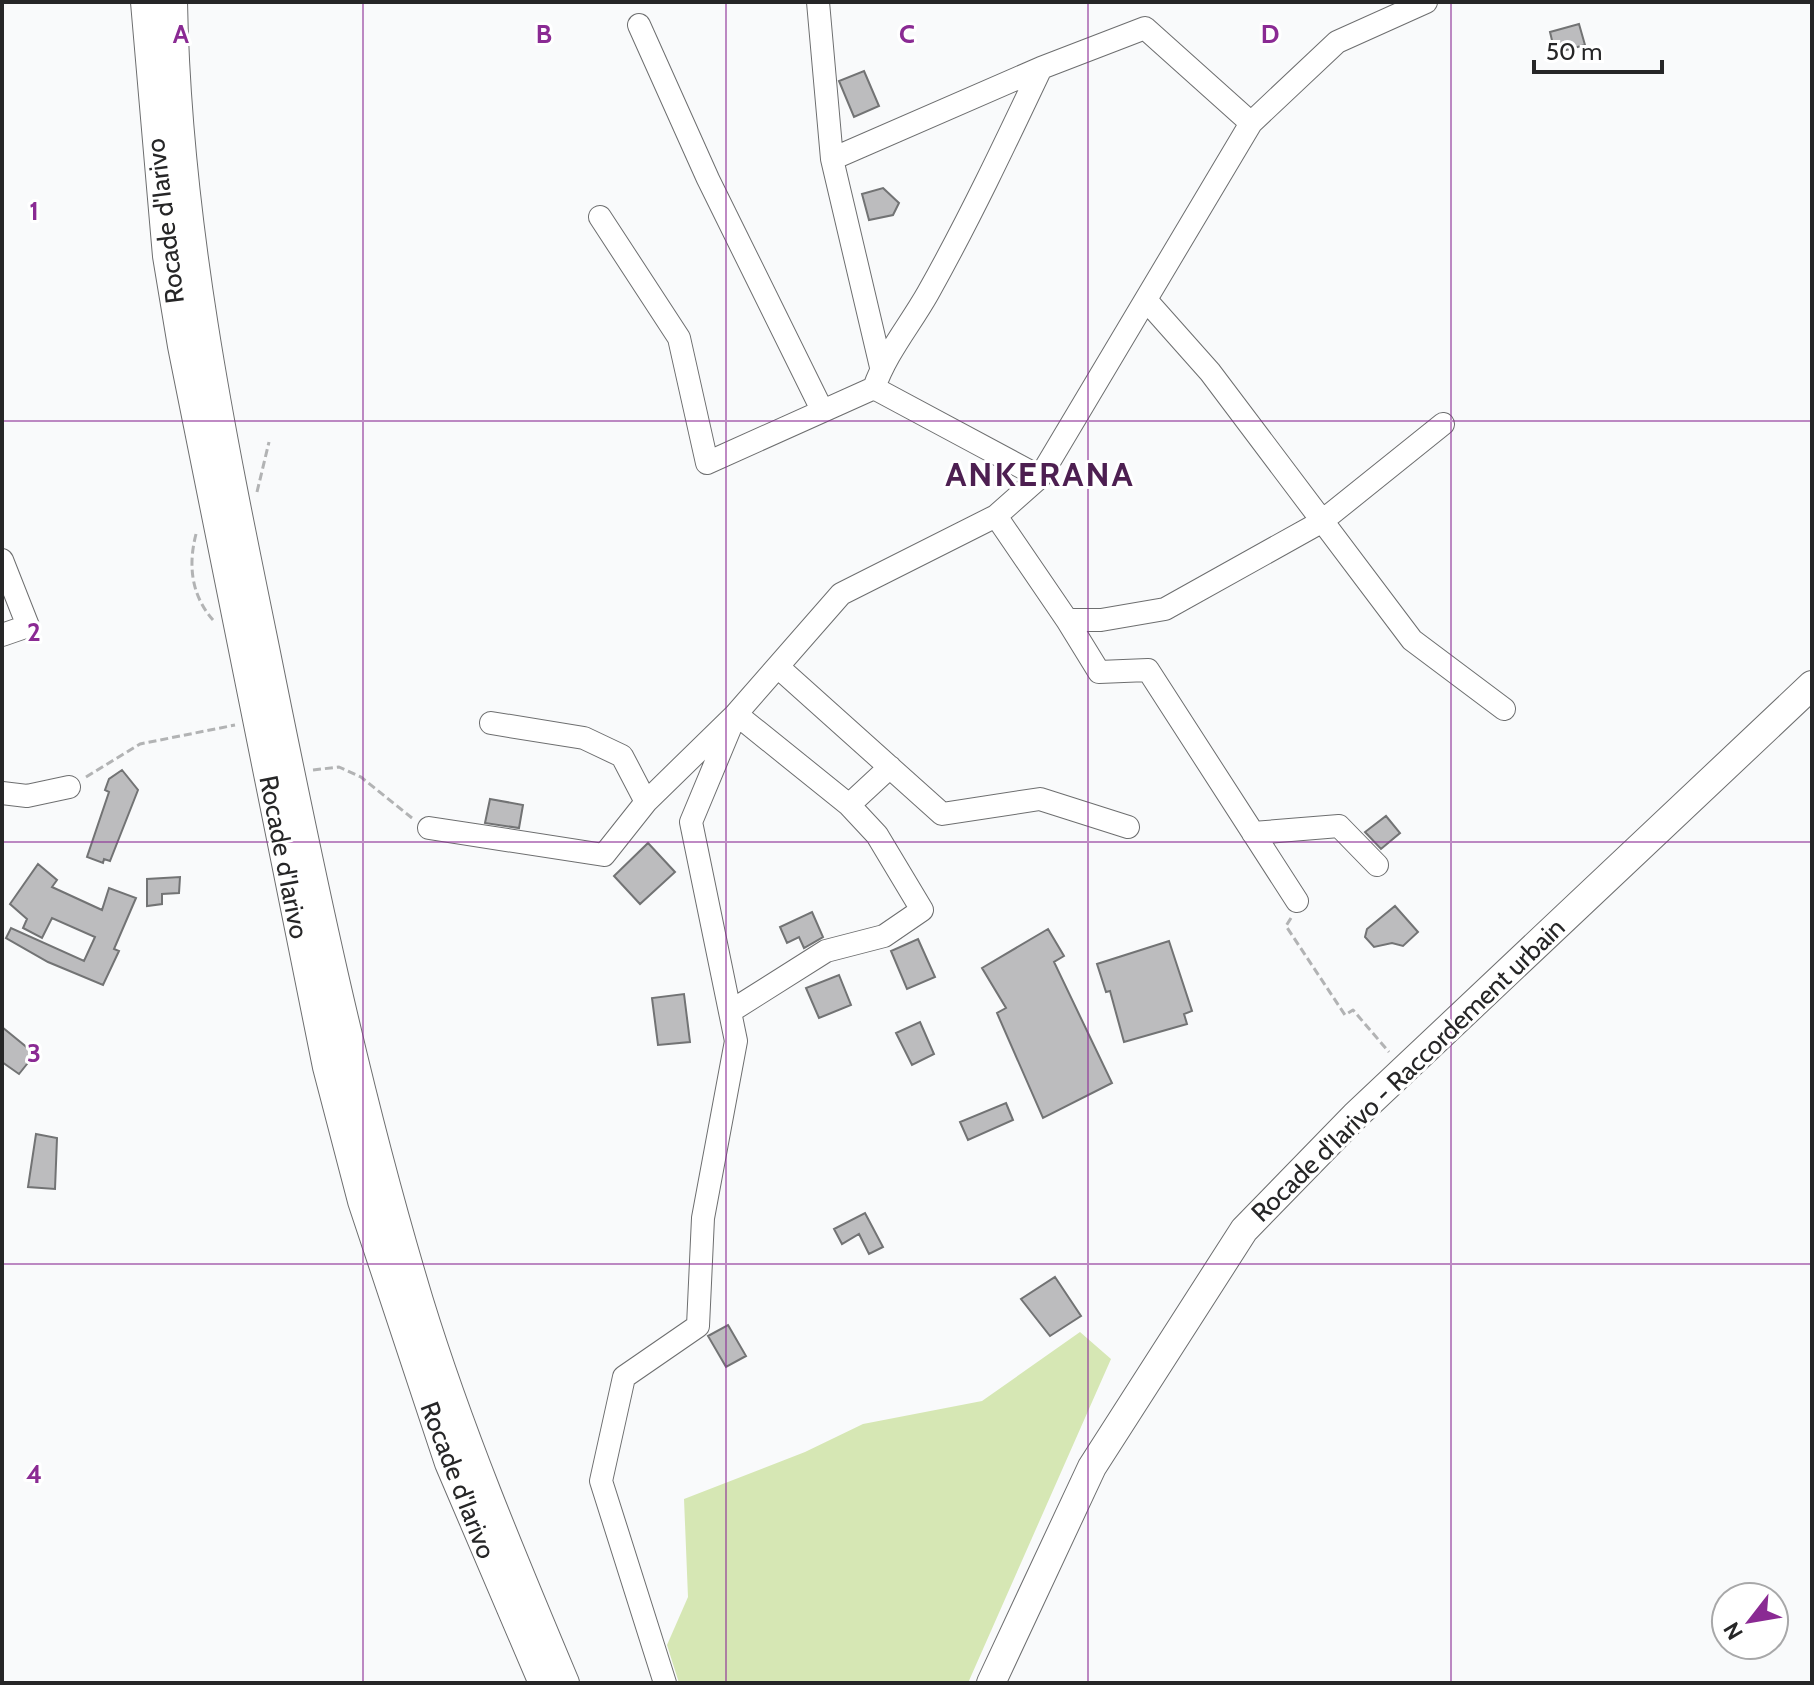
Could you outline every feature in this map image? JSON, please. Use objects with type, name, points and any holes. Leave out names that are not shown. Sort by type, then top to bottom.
[{"type":"main road","name":"Rocade d'Iarivo","points":[[145,2],[167,256],[182,346],[327,1067],[362,1201],[408,1348],[449,1463],[543,1683]]},
{"type":"main road","name":"Rocade d'Iarivo","points":[[173,2],[187,208],[209,368],[349,1049],[420,1305],[458,1418],[565,1683]]},
{"type":"main road","name":"Rocade d'Iarivo - Raccordement urbain","points":[[991,1683],[1092,1467],[1244,1230],[1403,1070],[1812,685]]},
{"type":"street","points":[[818,2],[832,159],[878,378],[1040,477]]},
{"type":"street","points":[[429,828],[604,855],[646,802],[736,714],[841,594],[996,516],[1040,477],[1251,123],[1337,42],[1426,2]]},
{"type":"street","points":[[639,25],[708,179],[822,410]]},
{"type":"street","points":[[832,159],[1041,68],[1145,28],[1251,123]]},
{"type":"street","points":[[600,217],[679,338],[707,463],[822,410],[878,378],[928,294],[1041,68]]},
{"type":"street","points":[[1146,300],[1210,372],[1412,640],[1504,709]]},
{"type":"street","points":[[1067,620],[1101,620],[1165,609],[1321,522],[1443,424]]},
{"type":"street","points":[[996,516],[1099,672],[1148,670],[1297,901]]},
{"type":"street","points":[[2,560],[28,626],[2,635]]},
{"type":"street","points":[[778,667],[942,814],[1040,799],[1128,827]]},
{"type":"street","points":[[731,1011],[826,951],[884,936],[922,910],[877,835],[849,805],[736,714]]},
{"type":"street","points":[[665,1683],[601,1481],[624,1377],[698,1326],[703,1218],[736,1041],[691,822],[736,714]]},
{"type":"street","points":[[491,723],[584,738],[622,756],[646,802]]},
{"type":"street","points":[[849,805],[890,767]]},
{"type":"street","points":[[2,793],[27,796],[69,787]]},
{"type":"street","points":[[1253,833],[1339,826],[1377,865]]},
{"type":"path","points":[[256,494],[269,442]]},
{"type":"path","points":[[197,532],[190,557],[198,601],[219,625]]},
{"type":"path","points":[[69,787],[140,744],[241,724]]},
{"type":"path","points":[[313,770],[339,767],[361,777],[390,803],[429,828]]},
{"type":"path","points":[[1297,901],[1296,911],[1286,926],[1296,942],[1345,1015],[1353,1010],[1403,1070]]},
{"type":"green space","points":[[1080,1332],[1111,1359],[968,1683],[679,1683],[667,1645],[688,1597],[684,1499],[805,1452],[863,1424],[982,1401]]},
{"type":"building","points":[[1579,24],[1585,45],[1555,53],[1550,32]]},
{"type":"building","points":[[864,71],[879,106],[854,117],[839,81]]},
{"type":"building","points":[[883,188],[899,203],[893,215],[869,220],[862,194]]},
{"type":"building","points":[[122,770],[138,790],[110,861],[104,859],[103,863],[87,857],[109,792],[105,790],[109,779]]},
{"type":"building","points":[[490,799],[523,805],[519,828],[485,823]]},
{"type":"building","points":[[1386,816],[1400,833],[1381,849],[1365,832]]},
{"type":"building","points":[[648,843],[675,872],[640,904],[614,876]]},
{"type":"building","points":[[38,864],[57,880],[52,887],[102,910],[109,888],[136,898],[114,949],[119,951],[103,985],[48,962],[6,938],[11,928],[84,961],[95,937],[52,918],[42,938],[23,928],[27,919],[10,904]]},
{"type":"building","points":[[180,877],[179,893],[162,894],[162,904],[147,906],[147,879]]},
{"type":"building","points":[[1395,906],[1418,932],[1403,946],[1392,943],[1374,947],[1365,937],[1367,929]]},
{"type":"building","points":[[812,912],[823,937],[804,948],[799,937],[787,943],[780,927]]},
{"type":"building","points":[[1048,929],[1064,956],[1054,962],[1112,1083],[1043,1118],[997,1013],[1006,1008],[982,968]]},
{"type":"building","points":[[918,939],[935,977],[907,989],[891,951]]},
{"type":"building","points":[[1169,941],[1192,1011],[1184,1014],[1187,1024],[1124,1042],[1110,991],[1106,992],[1097,964]]},
{"type":"building","points":[[839,975],[851,1005],[819,1018],[806,988]]},
{"type":"building","points":[[684,994],[690,1042],[658,1045],[652,998]]},
{"type":"building","points":[[920,1022],[934,1054],[912,1065],[896,1033]]},
{"type":"building","points":[[2,1027],[35,1054],[19,1074],[2,1062]]},
{"type":"building","points":[[1006,1103],[1013,1120],[968,1140],[960,1122]]},
{"type":"building","points":[[36,1134],[57,1138],[55,1189],[28,1187]]},
{"type":"building","points":[[865,1213],[883,1247],[869,1254],[859,1234],[842,1244],[834,1229]]},
{"type":"building","points":[[1055,1277],[1081,1316],[1050,1336],[1021,1299]]},
{"type":"building","points":[[728,1325],[746,1356],[726,1367],[708,1336]]},
{"type":"district","name":"ANKERANA","points":[[1040,474]]}]
